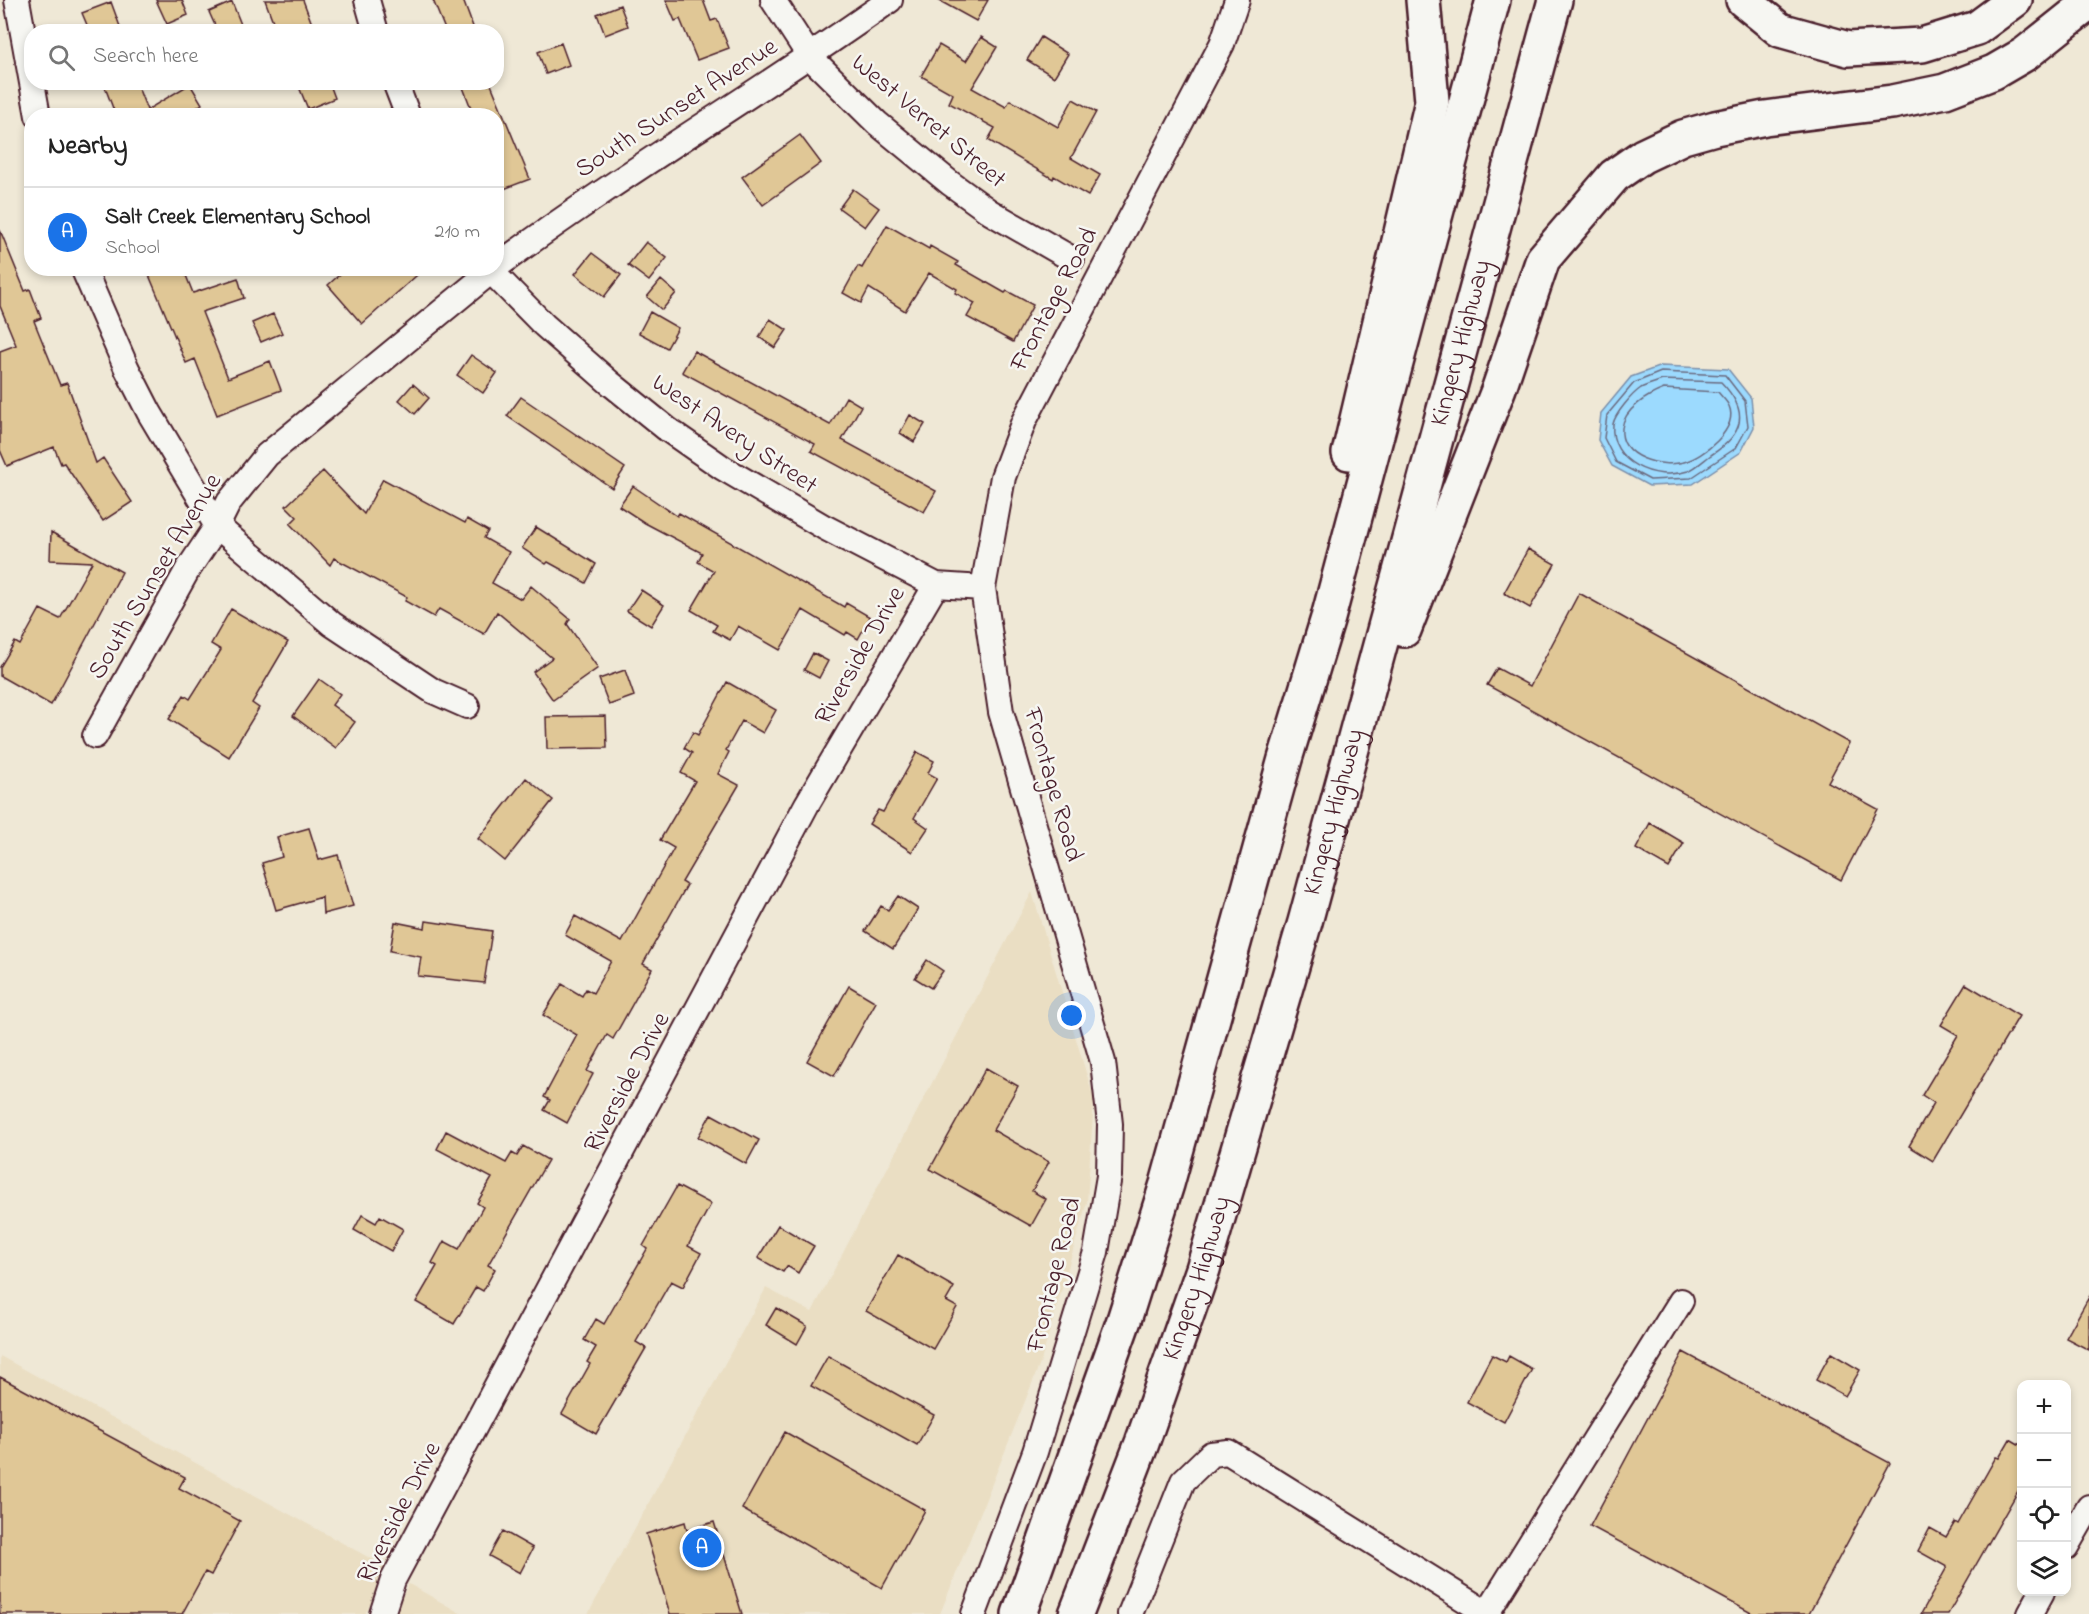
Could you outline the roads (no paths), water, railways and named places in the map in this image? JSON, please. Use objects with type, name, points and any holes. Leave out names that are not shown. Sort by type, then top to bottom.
[{"type":"highway","points":[[1328,618],[1345,470],[1432,101],[1423,0]]},
{"type":"highway","points":[[1019,1614],[1120,1331],[1167,1184],[1286,759],[1328,618],[1492,0]]},
{"type":"highway","name":"Kingery Highway","points":[[1076,1614],[1142,1443],[1203,1269],[1305,922],[1556,0]]},
{"type":"highway","points":[[1743,0],[1780,30],[1848,49],[1922,45],[1977,28],[2014,0]]},
{"type":"highway","points":[[1305,922],[1410,613],[1499,388],[1543,259],[1614,176],[1643,156],[1683,137],[1765,118],[1892,102],[1945,91],[1994,72],[2025,54],[2089,3]]},
{"type":"street","points":[[18,0],[24,35]]},
{"type":"street","points":[[367,0],[374,24]]},
{"type":"street","name":"West Verret Street","points":[[773,0],[810,57],[877,123],[950,183],[990,212],[1072,259]]},
{"type":"street","name":"South Sunset Avenue","points":[[504,261],[663,149],[810,57],[890,0]]},
{"type":"street","name":"Frontage Road","points":[[974,1614],[1035,1452],[1096,1252],[1109,1176],[1110,1124],[1103,1062],[1000,712],[983,588],[1004,477],[1024,421],[1221,44],[1237,0]]},
{"type":"street","points":[[34,90],[37,108]]},
{"type":"street","points":[[398,90],[405,108]]},
{"type":"street","points":[[87,276],[140,394],[217,526],[332,624],[434,691],[467,706]]},
{"type":"street","name":"South Sunset Avenue","points":[[95,736],[187,571],[217,526],[229,502],[267,456],[485,276]]},
{"type":"street","name":"West Avery Street","points":[[499,276],[544,325],[667,429],[779,502],[936,585],[983,588]]},
{"type":"street","name":"Riverside Drive","points":[[382,1614],[393,1580],[807,804],[936,585]]},
{"type":"street","points":[[1130,1614],[1183,1481],[1211,1454],[1228,1452],[1488,1614],[1681,1301]]},
{"type":"street","points":[[2070,1542],[2089,1507]]},
{"type":"street","points":[[2030,1614],[2040,1596]]},
{"type":"water","points":[[1661,366],[1728,369],[1751,398],[1754,427],[1741,452],[1693,484],[1649,486],[1612,466],[1598,440],[1601,413],[1631,377]]},
{"type":"place","name":"Salt Creek Elementary School","points":[[702,1548]]}]
